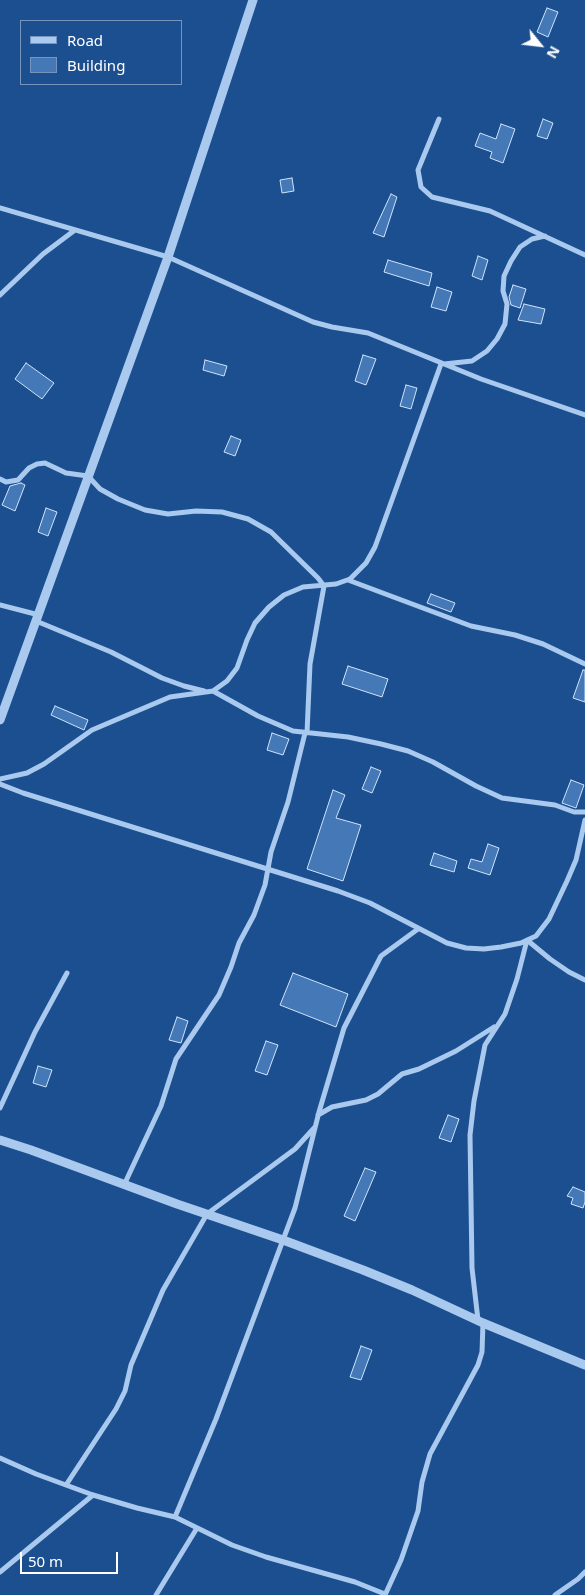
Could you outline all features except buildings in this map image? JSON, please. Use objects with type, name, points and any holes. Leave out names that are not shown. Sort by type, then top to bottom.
[{"type":"street","points":[[0,720],[168,257],[253,0]]},
{"type":"street","points":[[438,119],[418,170],[421,187],[432,198],[490,211],[585,256]]},
{"type":"street","points":[[0,208],[168,257],[313,322],[368,333],[441,364],[585,415]]},
{"type":"street","points":[[0,295],[43,254],[75,230]]},
{"type":"street","points":[[441,364],[472,360],[487,351],[497,339],[505,324],[507,304],[503,291],[504,276],[511,261],[520,247],[532,239],[546,236]]},
{"type":"street","points":[[0,779],[27,773],[44,764],[92,730],[170,697],[210,692],[227,681],[237,668],[255,623],[269,607],[284,595],[303,587],[324,586],[348,580],[366,563],[375,547],[441,364]]},
{"type":"street","points":[[0,479],[6,482],[18,480],[29,468],[45,463],[66,473],[88,476],[100,489],[145,510],[168,514],[196,511],[222,512],[248,519],[271,532],[324,586],[310,664],[306,733],[288,802],[271,852],[254,916],[239,943],[219,995],[176,1059],[161,1106],[124,1185]]},
{"type":"street","points":[[348,580],[472,626],[515,635],[543,644],[585,664]]},
{"type":"street","points":[[0,605],[38,618],[162,678],[184,686],[210,692],[293,731],[348,737],[381,744],[433,762],[502,798],[555,805],[574,812],[585,812]]},
{"type":"street","points":[[0,784],[23,793],[338,891],[370,903],[447,943],[466,948],[484,949],[501,947],[536,936],[549,919],[576,860],[585,820]]},
{"type":"street","points":[[175,1517],[216,1420],[297,1200],[318,1115],[344,1028],[381,956],[418,928]]},
{"type":"street","points":[[527,940],[557,964],[585,980]]},
{"type":"street","points":[[0,1458],[93,1495],[175,1517],[232,1545],[266,1557],[354,1582],[385,1594],[401,1560],[418,1511],[422,1482],[430,1454],[478,1365],[482,1352],[481,1322],[472,1268],[470,1135],[474,1101],[485,1045],[505,1014],[517,979],[527,940]]},
{"type":"street","points":[[0,1108],[35,1032],[67,973]]},
{"type":"street","points":[[318,1115],[332,1106],[366,1100],[378,1094],[402,1074],[419,1069],[456,1052],[498,1024]]},
{"type":"street","points":[[66,1485],[116,1409],[125,1391],[131,1365],[163,1290],[207,1214],[295,1149],[316,1126]]},
{"type":"street","points":[[0,1140],[283,1240],[404,1287],[481,1322],[585,1365]]},
{"type":"street","points":[[0,1572],[93,1495]]},
{"type":"street","points":[[156,1595],[197,1528]]},
{"type":"street","points":[[555,1595],[578,1580],[585,1572]]}]
